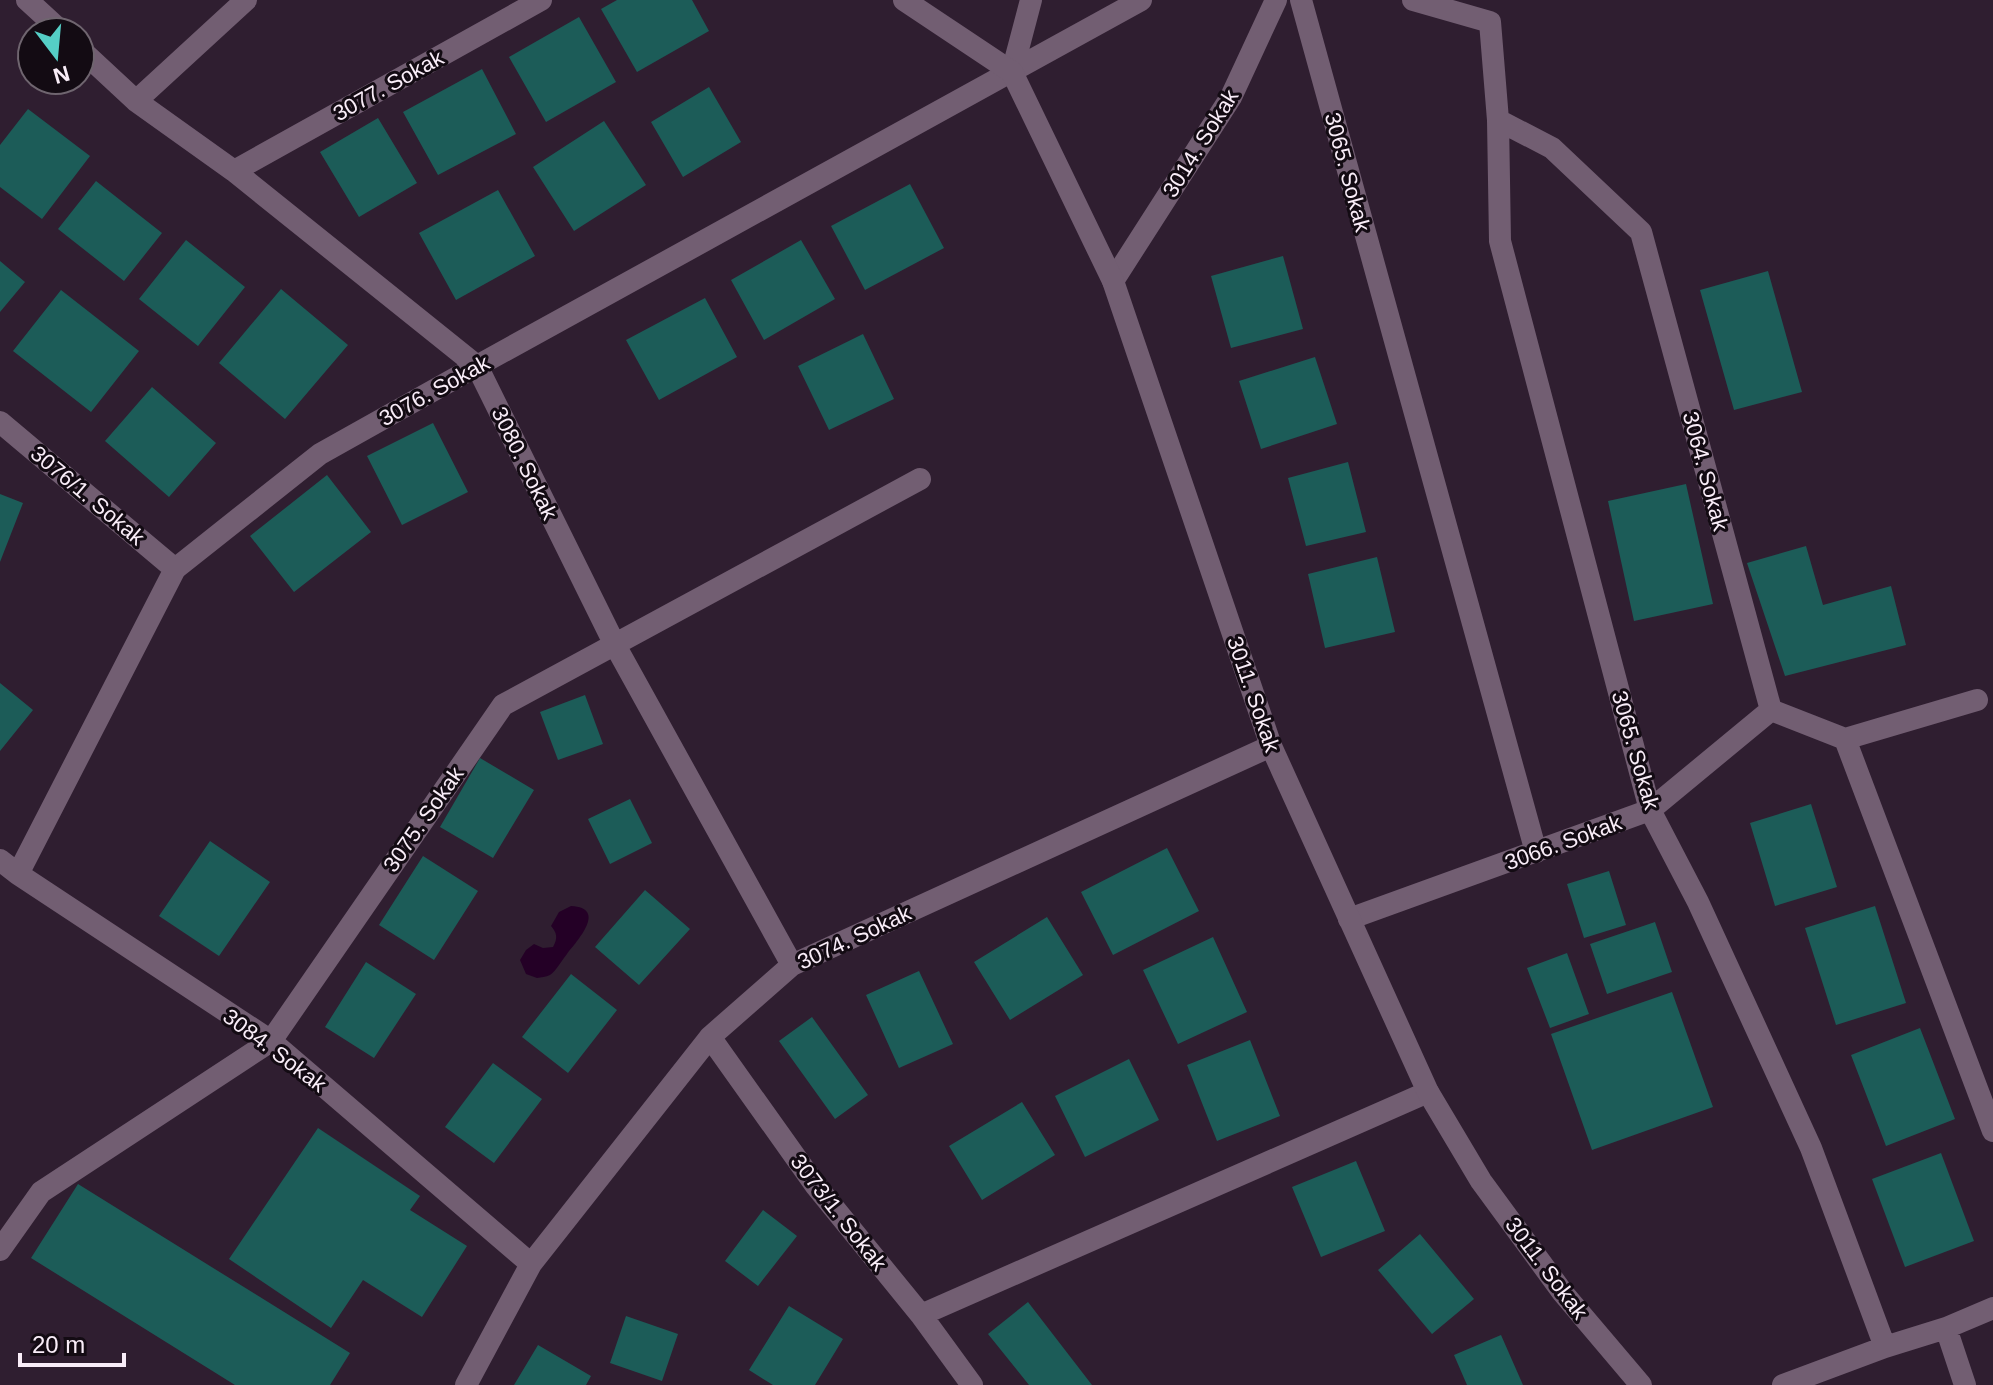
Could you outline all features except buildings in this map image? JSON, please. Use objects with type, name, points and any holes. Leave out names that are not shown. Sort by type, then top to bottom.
[{"type":"street","points":[[27,0],[44,16]]},
{"type":"street","points":[[136,101],[246,0]]},
{"type":"street","name":"3077. Sokak","points":[[234,171],[541,0]]},
{"type":"street","points":[[904,0],[1012,72],[1031,0]]},
{"type":"street","name":"3076. Sokak","points":[[9,867],[175,569],[320,454],[1141,0]]},
{"type":"street","name":"3014. Sokak","points":[[1113,281],[1231,97],[1276,0]]},
{"type":"street","name":"3065. Sokak","points":[[1301,0],[1536,852]]},
{"type":"street","name":"3065. Sokak","points":[[1413,0],[1490,22],[1498,120],[1500,241],[1650,810],[1698,902],[1811,1148],[1885,1347]]},
{"type":"street","name":"3080. Sokak","points":[[96,64],[136,101],[234,171],[477,366],[615,645],[792,965]]},
{"type":"street","name":"3011. Sokak","points":[[1012,72],[1113,281],[1271,746],[1428,1092],[1490,1194],[1563,1293],[1641,1385]]},
{"type":"street","name":"3064. Sokak","points":[[1498,120],[1552,148],[1641,232],[1771,710]]},
{"type":"street","name":"3076/1. Sokak","points":[[0,422],[175,569]]},
{"type":"street","name":"3075. Sokak","points":[[0,1250],[41,1192],[271,1041],[503,705],[920,479]]},
{"type":"street","points":[[1771,710],[1845,739],[1977,700]]},
{"type":"street","name":"3066. Sokak","points":[[1349,919],[1650,810],[1771,710]]},
{"type":"street","points":[[1845,739],[1993,1131]]},
{"type":"street","name":"3074. Sokak","points":[[466,1385],[531,1264],[710,1037],[792,965],[1271,746]]},
{"type":"street","name":"3084. Sokak","points":[[9,867],[271,1041],[531,1264]]},
{"type":"street","name":"3073/1. Sokak","points":[[710,1037],[816,1186],[921,1315],[972,1385]]},
{"type":"street","points":[[921,1315],[1428,1092]]},
{"type":"street","points":[[1783,1385],[1946,1328],[1993,1308]]},
{"type":"street","points":[[1946,1328],[1965,1385]]},
{"type":"shaded area","points":[[571,906],[582,908],[587,913],[589,919],[582,934],[550,975],[537,978],[526,974],[520,960],[526,950],[534,944],[543,948],[553,947],[556,936],[551,926],[559,912]]}]
